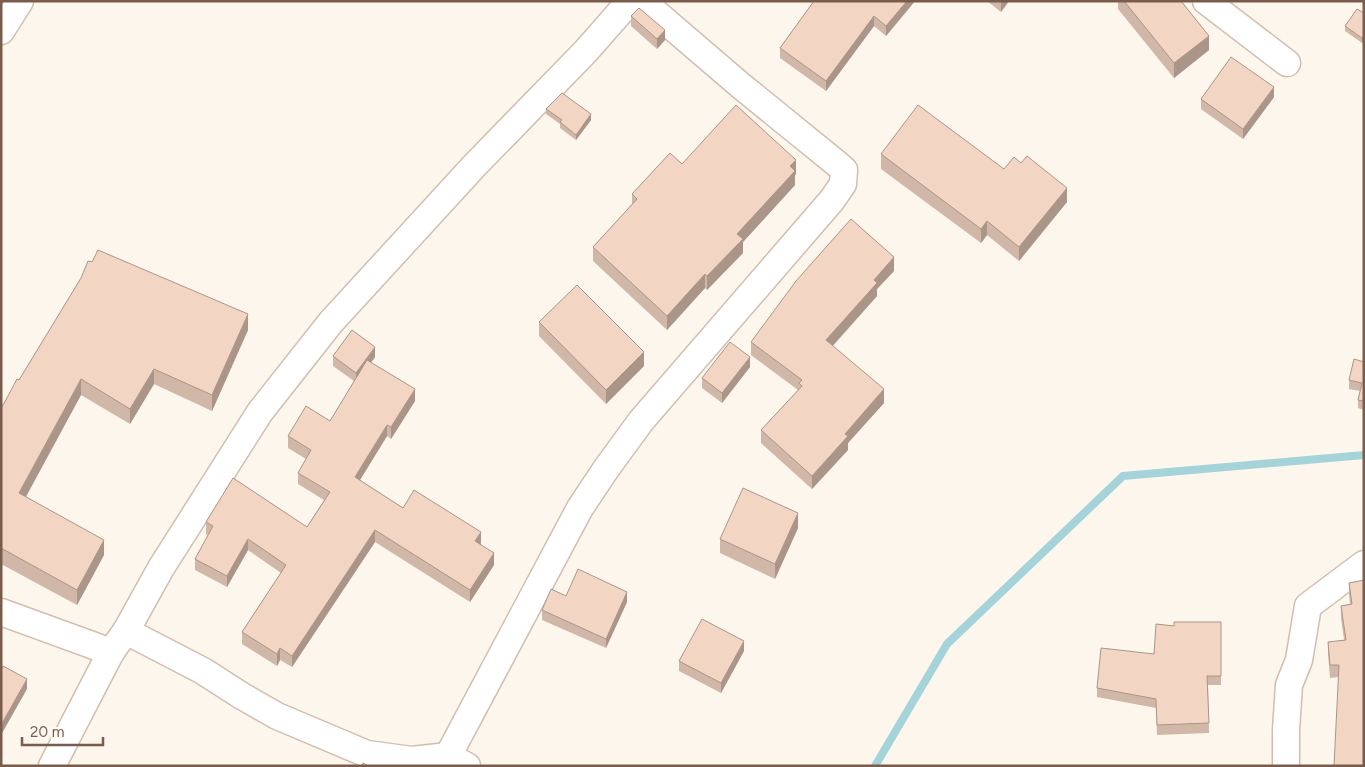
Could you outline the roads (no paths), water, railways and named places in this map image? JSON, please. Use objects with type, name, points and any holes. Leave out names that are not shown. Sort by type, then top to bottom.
[{"type":"street","points":[[1,31],[20,1]]},
{"type":"street","points":[[52,766],[112,652],[126,631],[161,568],[260,412],[331,322],[475,165],[586,51],[630,1]]},
{"type":"street","points":[[126,631],[203,671],[277,716],[367,754],[412,760],[458,761],[575,517],[606,469],[641,421],[832,200],[843,184],[844,170],[642,1]]},
{"type":"street","points":[[1206,1],[1287,63]]},
{"type":"street","points":[[1286,766],[1289,685],[1299,660],[1308,606],[1364,564]]},
{"type":"street","points":[[1,612],[112,652]]},
{"type":"waterway","points":[[875,766],[947,644],[1123,476],[1364,455]]}]
